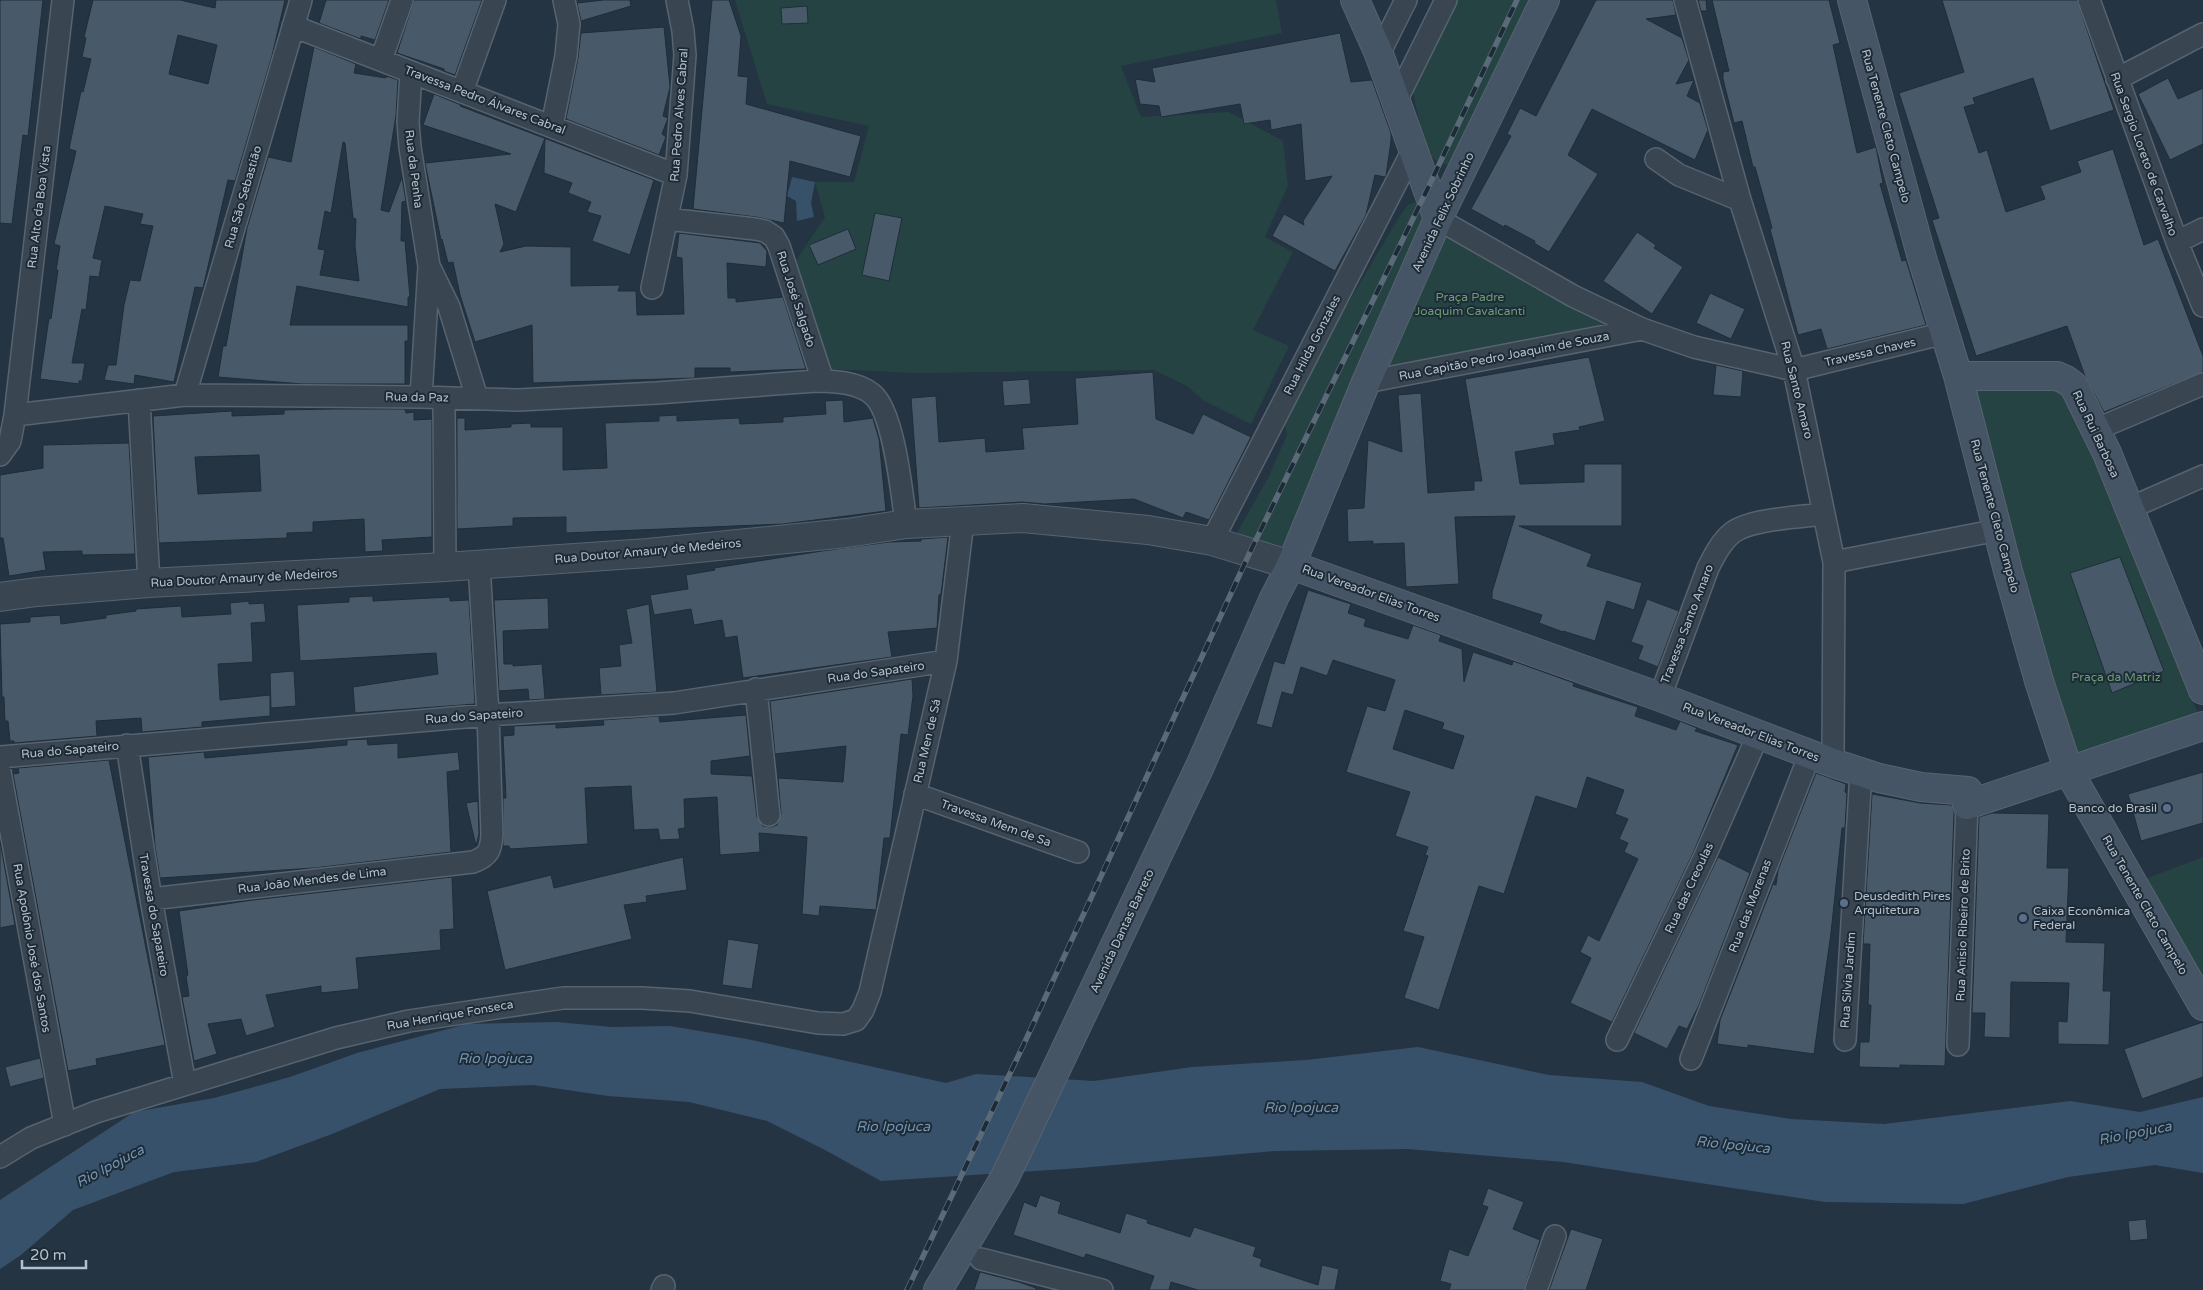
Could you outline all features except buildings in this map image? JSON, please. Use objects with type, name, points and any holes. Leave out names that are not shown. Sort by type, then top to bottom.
[{"type":"main road","points":[[1355,0],[1379,54],[1438,219]]},
{"type":"main road","name":"Avenida Felix Sobrinho","points":[[1291,565],[1366,382],[1438,219],[1545,0]]},
{"type":"main road","name":"Rua Tenente Cleto Campelo","points":[[1852,0],[1922,258],[1958,376],[2040,681],[2069,772],[2203,1006]]},
{"type":"main road","name":"Rua Rui Barbosa","points":[[1958,376],[2057,376],[2074,386],[2096,430],[2130,508],[2203,690]]},
{"type":"main road","name":"Rua Vereador Elias Torres","points":[[1291,565],[1660,697],[1758,735],[1879,778],[1921,788],[1968,791],[1967,806]]},
{"type":"main road","name":"Avenida Dantas Barreto","points":[[938,1290],[1005,1177],[1195,775],[1291,565]]},
{"type":"main road","points":[[1967,806],[2203,726]]},
{"type":"street","name":"Rua Alto da Boa Vista","points":[[15,415],[63,0]]},
{"type":"street","name":"Rua São Sebastião","points":[[185,395],[301,0]]},
{"type":"street","points":[[382,60],[402,0]]},
{"type":"street","points":[[462,92],[495,0]]},
{"type":"street","points":[[552,126],[566,56],[569,24],[564,0]]},
{"type":"street","name":"Rua Pedro Alves Cabral","points":[[652,288],[676,175],[685,55],[677,0]]},
{"type":"street","points":[[1379,54],[1406,0]]},
{"type":"street","points":[[1396,101],[1446,0]]},
{"type":"street","name":"Rua Santo Amaro","points":[[1685,0],[1740,200],[1794,370],[1834,562],[1822,758]]},
{"type":"street","name":"Rua Sergio Loreto de Carvalho","points":[[2089,0],[2177,242],[2203,306]]},
{"type":"street","name":"Travessa Pedro Álvares Cabral","points":[[293,26],[676,175]]},
{"type":"street","points":[[2117,79],[2203,34]]},
{"type":"street","name":"Rua da Penha","points":[[411,72],[408,122],[410,147],[429,266],[421,397]]},
{"type":"street","name":"Rua Hilda Gonzales","points":[[1212,541],[1413,150]]},
{"type":"street","points":[[1656,159],[1679,175],[1740,200]]},
{"type":"street","name":"Rua José Salgado","points":[[667,218],[754,229],[765,231],[774,237],[785,260],[823,381]]},
{"type":"street","name":"Rua Capitão Pedro Joaquim de Souza","points":[[1438,219],[1573,296],[1642,329],[1694,347],[1794,370]]},
{"type":"street","points":[[2177,242],[2203,228]]},
{"type":"street","name":"Rua da Penha","points":[[429,266],[449,307],[477,398]]},
{"type":"street","name":"Rua Capitão Pedro Joaquim de Souza","points":[[1366,382],[1642,329]]},
{"type":"street","name":"Travessa Chaves","points":[[1794,370],[1945,334]]},
{"type":"street","name":"Rua da Paz","points":[[15,415],[185,395],[538,399],[823,381],[836,382],[864,388],[880,402],[894,448],[906,524]]},
{"type":"street","points":[[2096,430],[2203,384]]},
{"type":"street","points":[[444,398],[445,567]]},
{"type":"street","points":[[139,400],[150,583]]},
{"type":"street","points":[[0,455],[10,441],[15,415]]},
{"type":"street","points":[[2130,508],[2203,476]]},
{"type":"street","name":"Travessa Santo Amaro","points":[[1660,697],[1708,568],[1716,552],[1731,533],[1741,527],[1824,514]]},
{"type":"street","name":"Rua Doutor Amaury de Medeiros","points":[[0,597],[150,583],[445,567],[648,553],[837,534],[906,524],[1023,518],[1061,520],[1148,530],[1212,541],[1291,565]]},
{"type":"street","name":"Rua Men de Sá","points":[[877,959],[946,661],[963,520]]},
{"type":"street","points":[[1834,562],[1998,530]]},
{"type":"street","points":[[479,564],[488,715]]},
{"type":"street","name":"Rua do Sapateiro","points":[[0,757],[488,715],[674,703],[946,661]]},
{"type":"street","points":[[756,689],[769,815]]},
{"type":"street","name":"Rua João Mendes de Lima","points":[[151,899],[474,862],[485,857],[491,849],[488,715]]},
{"type":"street","name":"Rua das Creoulas","points":[[1617,1040],[1705,856],[1758,735]]},
{"type":"street","name":"Travessa do Sapateiro","points":[[127,745],[151,899],[185,1084]]},
{"type":"street","name":"Rua das Morenas","points":[[1691,1058],[1822,758]]},
{"type":"street","name":"Rua Silvia Jardim","points":[[1845,1040],[1861,771]]},
{"type":"street","name":"Rua Apolônio José dos Santos","points":[[0,772],[65,1125]]},
{"type":"street","name":"Travessa Mem de Sa","points":[[915,794],[1078,852]]},
{"type":"street","name":"Rua Anisio Ribeiro de Brito","points":[[1958,1045],[1967,806]]},
{"type":"street","name":"Rua Henrique Fonseca","points":[[0,1157],[32,1138],[96,1112],[336,1038],[409,1021],[563,998],[642,998],[690,1001],[801,1021],[843,1024],[856,1020],[863,1010],[877,959]]},
{"type":"street","points":[[1536,1290],[1555,1236]]},
{"type":"street","points":[[982,1259],[1057,1285],[1102,1290]]},
{"type":"green space","points":[[735,0],[1276,0],[1282,33],[1121,66],[1141,117],[1229,112],[1283,141],[1288,185],[1265,237],[1293,252],[1253,330],[1289,346],[1251,424],[1203,400],[1187,386],[1154,370],[914,373],[829,369],[795,262],[825,217],[815,182],[854,182],[869,126],[767,104]]},
{"type":"green space","points":[[1456,0],[1539,0],[1460,161],[1446,165],[1432,158],[1431,151],[1428,159],[1412,88]]},
{"type":"green space","points":[[1418,201],[1426,209],[1423,220],[1286,549],[1237,533],[1268,478],[1287,435],[1284,420],[1334,327],[1399,217],[1408,205]]},
{"type":"green space","name":"Praça Padre Joaquim Cavalcanti","points":[[1446,233],[1616,326],[1385,370]]},
{"type":"green space","name":"Praça da Matriz","points":[[1974,389],[2054,389],[2064,396],[2086,439],[2198,714],[2077,756],[2053,680]]},
{"type":"green space","points":[[2203,857],[2203,986],[2145,879]]},
{"type":"water","points":[[792,177],[815,182],[811,203],[814,217],[797,221],[796,201],[787,196]]},
{"type":"water","name":"Rio Ipojuca","points":[[556,1022],[612,1027],[670,1026],[747,1039],[946,1083],[976,1074],[1094,1081],[1192,1067],[1306,1060],[1418,1047],[1549,1075],[1642,1082],[1709,1106],[1791,1119],[1884,1124],[2070,1101],[2140,1112],[2203,1097],[2203,1173],[2155,1165],[2068,1177],[1963,1204],[1825,1202],[1563,1162],[1408,1149],[1274,1151],[1080,1168],[881,1181],[767,1121],[689,1102],[608,1096],[533,1085],[440,1089],[332,1134],[256,1162],[174,1172],[73,1210],[21,1255],[0,1269],[0,1200],[134,1112],[214,1098],[290,1077],[357,1053],[467,1024]]},
{"type":"railway","points":[[907,1290],[1023,1046],[1250,552],[1427,190],[1517,0]]},
{"type":"place","name":"Banco do Brasil","points":[[2167,808]]},
{"type":"place","name":"Deusdedith Pires Arquitetura","points":[[1844,903]]},
{"type":"place","name":"Caixa Econômica Federal","points":[[2023,918]]}]
